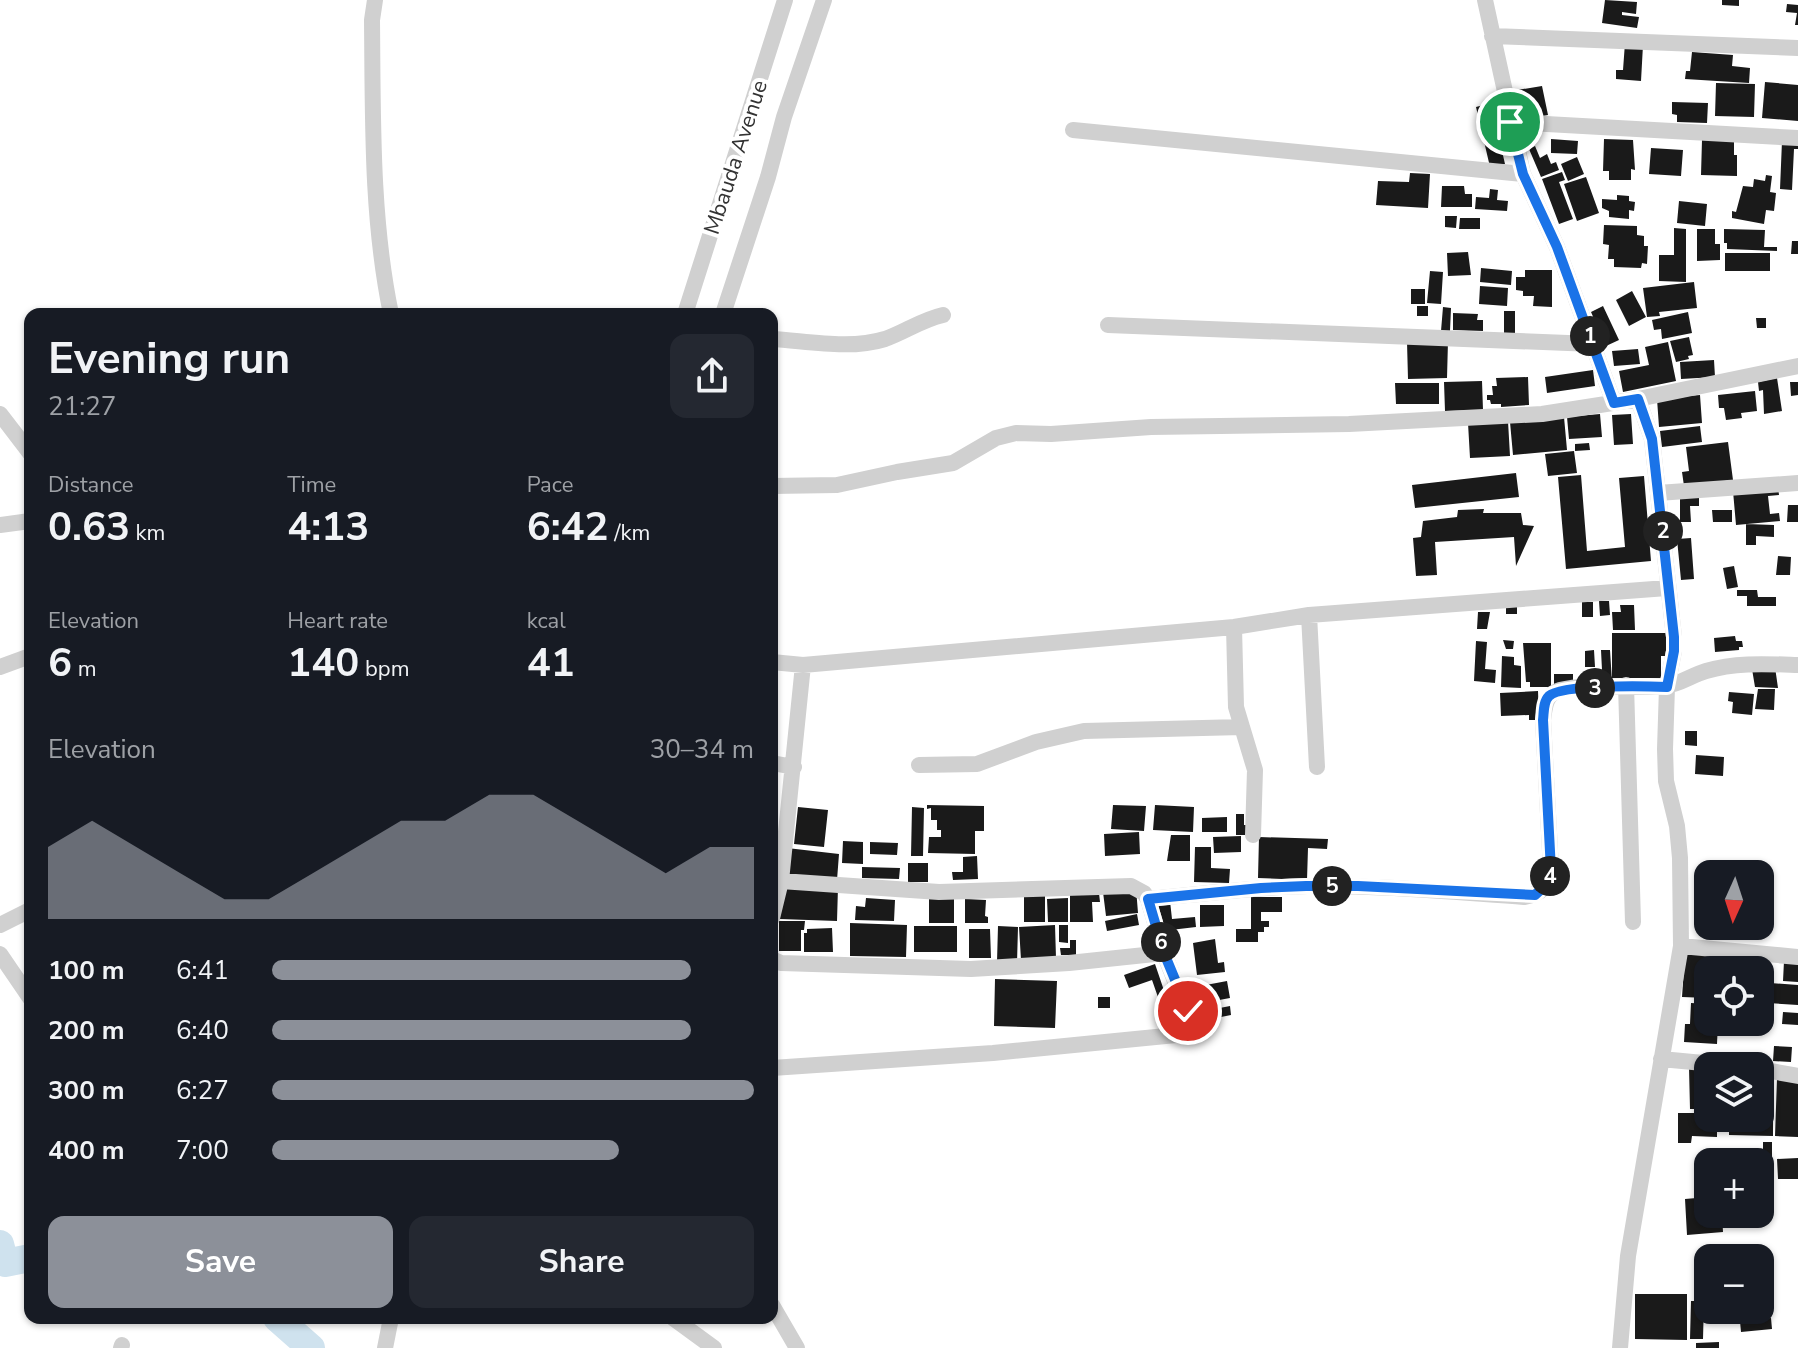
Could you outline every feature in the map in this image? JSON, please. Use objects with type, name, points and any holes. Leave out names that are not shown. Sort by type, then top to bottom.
[{"type":"street","points":[[375,0],[372,36],[375,204],[390,308]]},
{"type":"street","name":"Mbauda Avenue","points":[[687,308],[785,0]]},
{"type":"street","points":[[725,308],[824,0]]},
{"type":"street","points":[[1485,0],[1523,174],[1557,247],[1614,403]]},
{"type":"street","points":[[1492,36],[1798,48]]},
{"type":"street","points":[[1510,122],[1798,138]]},
{"type":"street","points":[[1073,130],[1523,174]]},
{"type":"street","points":[[778,339],[867,342],[884,339],[923,320],[943,315]]},
{"type":"street","points":[[1108,325],[1593,344]]},
{"type":"street","points":[[778,486],[837,485],[953,463],[996,438],[1016,433],[1457,420],[1542,414],[1638,399],[1798,366]]},
{"type":"street","points":[[1620,1348],[1628,1256],[1681,946],[1680,858],[1677,826],[1666,781],[1667,687],[1674,651],[1652,439],[1638,399]]},
{"type":"street","points":[[0,414],[24,445]]},
{"type":"street","points":[[1658,493],[1798,483]]},
{"type":"street","points":[[0,525],[24,522]]},
{"type":"street","points":[[778,663],[803,665],[1234,627],[1309,615],[1667,588]]},
{"type":"street","points":[[1309,615],[1317,767]]},
{"type":"street","points":[[1234,627],[1235,696],[1255,770],[1253,835]]},
{"type":"street","points":[[0,667],[24,658]]},
{"type":"street","points":[[1148,899],[1306,886],[1535,895],[1549,882],[1551,870],[1543,720],[1545,703],[1550,695],[1560,690],[1626,685],[1667,687],[1706,671],[1741,664],[1798,665]]},
{"type":"street","points":[[778,893],[803,665]]},
{"type":"street","points":[[1626,685],[1633,922]]},
{"type":"street","points":[[919,765],[977,764],[1036,742],[1084,731],[1242,727]]},
{"type":"street","points":[[778,764],[794,767]]},
{"type":"street","points":[[778,1068],[993,1053],[1176,1035],[1183,1032],[1190,1019],[1164,953],[1148,899],[1139,889],[1123,886],[939,892],[781,881]]},
{"type":"street","points":[[0,925],[24,913]]},
{"type":"street","points":[[1681,946],[1798,957]]},
{"type":"street","points":[[778,962],[971,969],[1164,953]]},
{"type":"street","points":[[0,954],[24,989]]},
{"type":"street","points":[[1661,1059],[1694,1062]]},
{"type":"street","points":[[1774,1072],[1798,1076]]},
{"type":"street","points":[[778,1315],[797,1348]]},
{"type":"street","points":[[385,1348],[390,1324]]},
{"type":"street","points":[[681,1324],[714,1348]]},
{"type":"building","points":[[1605,0],[1637,2],[1636,14],[1622,12],[1622,15],[1639,17],[1637,28],[1602,23]]},
{"type":"building","points":[[1722,0],[1739,0],[1739,6],[1722,5]]},
{"type":"building","points":[[1787,4],[1798,5],[1798,25],[1795,25],[1797,13],[1786,12]]},
{"type":"building","points":[[1625,43],[1643,45],[1641,81],[1616,79],[1616,70],[1623,70]]},
{"type":"building","points":[[1692,52],[1733,55],[1732,66],[1750,68],[1749,83],[1685,79],[1686,71],[1690,71]]},
{"type":"building","points":[[1765,82],[1798,85],[1798,121],[1762,118]]},
{"type":"building","points":[[1716,83],[1755,84],[1754,117],[1715,116]]},
{"type":"building","points":[[1542,86],[1548,115],[1523,119],[1517,90]]},
{"type":"building","points":[[1672,102],[1708,103],[1707,123],[1677,122],[1677,115],[1672,114]]},
{"type":"building","points":[[1491,103],[1505,164],[1490,167],[1476,107]]},
{"type":"building","points":[[1551,139],[1578,141],[1577,154],[1551,153]]},
{"type":"building","points":[[1604,139],[1633,140],[1635,170],[1631,169],[1631,180],[1609,180],[1609,171],[1603,171]]},
{"type":"building","points":[[1702,140],[1734,141],[1737,176],[1701,175]]},
{"type":"building","points":[[1782,141],[1798,142],[1798,149],[1794,149],[1792,190],[1780,189]]},
{"type":"building","points":[[1535,146],[1540,158],[1547,154],[1551,164],[1556,162],[1559,170],[1541,177],[1529,149]]},
{"type":"building","points":[[1651,148],[1683,150],[1681,176],[1649,174]]},
{"type":"building","points":[[1577,157],[1584,174],[1568,181],[1561,164]]},
{"type":"building","points":[[1562,172],[1565,180],[1559,182],[1573,219],[1559,224],[1542,179]]},
{"type":"building","points":[[1410,173],[1430,174],[1428,208],[1376,205],[1378,181],[1409,182]]},
{"type":"building","points":[[1766,175],[1772,176],[1770,192],[1776,193],[1774,211],[1766,210],[1764,224],[1732,218],[1743,186],[1753,187],[1754,179],[1765,181]]},
{"type":"building","points":[[1586,177],[1599,213],[1577,221],[1564,184]]},
{"type":"building","points":[[1442,186],[1464,186],[1465,194],[1472,194],[1472,207],[1441,207]]},
{"type":"building","points":[[1490,189],[1498,190],[1497,200],[1508,201],[1507,211],[1475,209],[1476,197],[1489,198]]},
{"type":"building","points":[[1617,195],[1629,196],[1629,201],[1635,202],[1634,211],[1629,210],[1629,219],[1609,217],[1609,211],[1602,208],[1602,199],[1617,200]]},
{"type":"building","points":[[1679,201],[1707,204],[1705,226],[1677,223]]},
{"type":"building","points":[[1445,216],[1457,216],[1456,228],[1445,227]]},
{"type":"building","points":[[1460,218],[1480,218],[1480,229],[1459,229]]},
{"type":"building","points":[[1604,225],[1637,226],[1637,235],[1644,236],[1644,246],[1648,246],[1647,264],[1642,263],[1641,268],[1614,267],[1614,259],[1608,259],[1609,245],[1603,244]]},
{"type":"building","points":[[1674,228],[1686,229],[1686,282],[1659,281],[1659,255],[1674,255]]},
{"type":"building","points":[[1697,229],[1715,229],[1715,244],[1720,244],[1720,260],[1697,261]]},
{"type":"building","points":[[1724,229],[1765,230],[1764,247],[1777,247],[1777,251],[1727,249]]},
{"type":"building","points":[[1792,241],[1798,241],[1798,254],[1791,254]]},
{"type":"building","points":[[1468,252],[1471,275],[1448,276],[1447,253]]},
{"type":"building","points":[[1725,253],[1770,253],[1770,271],[1725,271]]},
{"type":"building","points":[[1481,268],[1512,271],[1511,285],[1480,282]]},
{"type":"building","points":[[1525,270],[1552,270],[1552,307],[1533,306],[1534,296],[1523,296],[1523,291],[1516,290],[1516,277],[1525,277]]},
{"type":"building","points":[[1430,271],[1443,272],[1441,304],[1427,303]]},
{"type":"building","points":[[1694,282],[1697,308],[1659,312],[1660,316],[1647,317],[1643,288]]},
{"type":"building","points":[[1480,286],[1508,288],[1507,306],[1479,304]]},
{"type":"building","points":[[1411,289],[1425,289],[1425,304],[1411,304]]},
{"type":"building","points":[[1632,291],[1646,317],[1629,326],[1616,300]]},
{"type":"building","points":[[1417,306],[1428,306],[1428,316],[1417,316]]},
{"type":"building","points":[[1603,306],[1619,340],[1606,346],[1591,312]]},
{"type":"building","points":[[1443,307],[1451,308],[1450,331],[1441,331]]},
{"type":"building","points":[[1504,311],[1515,311],[1515,335],[1504,334]]},
{"type":"building","points":[[1688,312],[1692,333],[1662,339],[1661,329],[1654,330],[1652,320]]},
{"type":"building","points":[[1453,313],[1478,314],[1477,320],[1483,320],[1483,331],[1453,330]]},
{"type":"building","points":[[1756,318],[1766,318],[1766,328],[1757,328]]},
{"type":"building","points":[[1689,337],[1693,355],[1676,362],[1670,341]]},
{"type":"building","points":[[1448,341],[1447,378],[1408,379],[1407,342]]},
{"type":"building","points":[[1668,342],[1676,381],[1623,392],[1619,371],[1649,365],[1645,347]]},
{"type":"building","points":[[1638,349],[1640,364],[1614,366],[1612,351]]},
{"type":"building","points":[[1714,360],[1715,377],[1681,379],[1680,362]]},
{"type":"building","points":[[1593,370],[1595,386],[1547,393],[1545,377]]},
{"type":"building","points":[[1528,377],[1529,405],[1501,407],[1501,404],[1491,404],[1487,400],[1487,395],[1493,395],[1492,386],[1497,386],[1496,378]]},
{"type":"building","points":[[1777,378],[1782,411],[1764,414],[1763,390],[1759,391],[1758,382]]},
{"type":"building","points":[[1482,381],[1483,410],[1445,411],[1444,382]]},
{"type":"building","points":[[1790,382],[1798,382],[1798,395],[1791,396]]},
{"type":"building","points":[[1395,383],[1439,383],[1439,404],[1396,404]]},
{"type":"building","points":[[1755,391],[1757,411],[1741,413],[1742,418],[1726,420],[1724,408],[1719,408],[1718,395]]},
{"type":"building","points":[[1700,395],[1702,423],[1659,427],[1657,399]]},
{"type":"building","points":[[1600,414],[1602,437],[1569,439],[1567,417]]},
{"type":"building","points":[[1631,414],[1633,444],[1614,445],[1612,415]]},
{"type":"building","points":[[1564,417],[1567,450],[1513,455],[1510,422]]},
{"type":"building","points":[[1508,421],[1510,456],[1470,458],[1468,423]]},
{"type":"building","points":[[1700,426],[1702,442],[1662,447],[1660,431]]},
{"type":"building","points":[[1728,442],[1733,480],[1684,486],[1682,472],[1689,471],[1686,447]]},
{"type":"building","points":[[1589,443],[1590,450],[1575,451],[1575,444]]},
{"type":"building","points":[[1574,451],[1577,473],[1548,476],[1545,454]]},
{"type":"building","points":[[1516,473],[1519,497],[1415,508],[1412,485]]},
{"type":"building","points":[[1581,475],[1587,551],[1625,547],[1619,478],[1644,476],[1651,561],[1566,569],[1558,477]]},
{"type":"building","points":[[1778,487],[1779,495],[1768,496],[1770,514],[1779,513],[1780,521],[1736,525],[1733,491]]},
{"type":"building","points":[[1699,494],[1699,506],[1690,506],[1691,522],[1680,522],[1680,495]]},
{"type":"building","points":[[1788,505],[1798,505],[1798,522],[1787,522]]},
{"type":"building","points":[[1484,509],[1483,513],[1521,513],[1523,525],[1534,526],[1516,566],[1514,537],[1435,542],[1437,575],[1416,576],[1413,538],[1421,537],[1423,521],[1457,517],[1458,510]]},
{"type":"building","points":[[1712,510],[1732,510],[1732,522],[1713,522]]},
{"type":"building","points":[[1746,524],[1774,525],[1774,537],[1756,536],[1756,545],[1746,545]]},
{"type":"building","points":[[1691,538],[1694,579],[1681,580],[1677,539]]},
{"type":"building","points":[[1778,556],[1791,557],[1790,575],[1776,575]]},
{"type":"building","points":[[1734,566],[1738,587],[1727,589],[1723,568]]},
{"type":"building","points":[[1737,590],[1757,590],[1758,597],[1776,597],[1776,606],[1747,606],[1747,596],[1737,596]]},
{"type":"building","points":[[1599,601],[1609,601],[1610,615],[1600,616]]},
{"type":"building","points":[[1582,602],[1593,602],[1593,617],[1582,617]]},
{"type":"building","points":[[1506,603],[1517,603],[1517,614],[1506,614]]},
{"type":"building","points":[[1620,605],[1634,605],[1635,630],[1613,630],[1612,612],[1621,612]]},
{"type":"building","points":[[1478,612],[1490,612],[1487,629],[1477,629]]},
{"type":"building","points":[[1612,633],[1669,633],[1670,656],[1661,656],[1661,678],[1612,678]]},
{"type":"building","points":[[1735,636],[1736,641],[1742,641],[1743,647],[1715,652],[1714,638]]},
{"type":"building","points":[[1503,640],[1514,641],[1513,649],[1506,649]]},
{"type":"building","points":[[1476,641],[1487,642],[1485,669],[1496,670],[1495,683],[1474,681]]},
{"type":"building","points":[[1523,643],[1551,643],[1551,687],[1530,687],[1530,682],[1526,682]]},
{"type":"building","points":[[1594,650],[1595,667],[1585,667],[1585,651]]},
{"type":"building","points":[[1601,650],[1610,650],[1612,682],[1586,683],[1586,671],[1602,670]]},
{"type":"building","points":[[1502,656],[1514,657],[1514,665],[1521,666],[1521,688],[1501,687]]},
{"type":"building","points":[[1775,667],[1778,688],[1755,687],[1752,669]]},
{"type":"building","points":[[1554,674],[1573,674],[1573,687],[1554,687]]},
{"type":"building","points":[[1758,689],[1775,689],[1774,710],[1755,709]]},
{"type":"building","points":[[1538,691],[1539,720],[1529,720],[1529,715],[1501,716],[1500,693]]},
{"type":"building","points":[[1729,692],[1754,694],[1752,715],[1732,713],[1733,702],[1728,701]]},
{"type":"building","points":[[1685,731],[1697,731],[1697,746],[1685,745]]},
{"type":"building","points":[[1696,755],[1724,757],[1723,776],[1695,774]]},
{"type":"building","points":[[927,805],[984,806],[984,831],[975,831],[975,854],[928,853],[929,837],[941,837],[941,830],[937,830],[937,820],[931,820],[931,808],[927,809]]},
{"type":"building","points":[[1113,805],[1146,806],[1144,831],[1111,829]]},
{"type":"building","points":[[1155,805],[1194,807],[1193,832],[1153,830]]},
{"type":"building","points":[[798,807],[828,810],[824,847],[794,844]]},
{"type":"building","points":[[912,807],[924,808],[923,856],[911,856]]},
{"type":"building","points":[[1236,814],[1244,814],[1244,825],[1251,825],[1251,835],[1236,835]]},
{"type":"building","points":[[1227,817],[1227,832],[1202,832],[1202,818]]},
{"type":"building","points":[[1139,832],[1140,854],[1105,856],[1104,834]]},
{"type":"building","points":[[1171,835],[1190,835],[1190,861],[1167,861]]},
{"type":"building","points":[[1241,836],[1241,852],[1214,853],[1213,837]]},
{"type":"building","points":[[1259,837],[1328,839],[1327,849],[1308,848],[1307,880],[1258,878]]},
{"type":"building","points":[[843,841],[863,842],[863,864],[842,863]]},
{"type":"building","points":[[870,842],[898,843],[897,855],[870,854]]},
{"type":"building","points":[[1195,847],[1211,847],[1211,868],[1230,869],[1229,883],[1194,882]]},
{"type":"building","points":[[787,848],[839,854],[837,880],[784,875]]},
{"type":"building","points":[[977,856],[978,879],[953,880],[952,872],[963,872],[963,857]]},
{"type":"building","points":[[908,863],[928,863],[928,882],[908,882]]},
{"type":"building","points":[[862,867],[900,868],[899,879],[862,878]]},
{"type":"building","points":[[781,885],[838,887],[837,921],[780,919]]},
{"type":"building","points":[[1136,888],[1138,913],[1106,916],[1103,892]]},
{"type":"building","points":[[1024,891],[1045,891],[1045,922],[1024,922]]},
{"type":"building","points":[[1070,893],[1099,893],[1100,902],[1092,902],[1093,922],[1070,922]]},
{"type":"building","points":[[929,895],[954,895],[954,923],[929,923]]},
{"type":"building","points":[[1251,897],[1282,897],[1282,912],[1261,912],[1261,921],[1269,921],[1269,927],[1264,927],[1264,932],[1258,932],[1258,942],[1236,942],[1236,929],[1251,929]]},
{"type":"building","points":[[866,898],[895,900],[894,921],[855,920],[856,906],[865,907]]},
{"type":"building","points":[[1068,898],[1068,922],[1048,922],[1047,899]]},
{"type":"building","points":[[965,899],[986,900],[988,923],[965,923]]},
{"type":"building","points":[[1170,901],[1172,919],[1195,917],[1196,927],[1162,931],[1158,903]]},
{"type":"building","points":[[1200,905],[1224,905],[1224,926],[1200,927]]},
{"type":"building","points":[[1137,914],[1139,925],[1107,931],[1105,921]]},
{"type":"building","points":[[779,921],[805,921],[804,930],[801,930],[801,951],[779,951]]},
{"type":"building","points":[[850,923],[907,925],[906,957],[850,956]]},
{"type":"building","points":[[1055,925],[1056,958],[1021,960],[1019,927]]},
{"type":"building","points":[[1059,925],[1068,925],[1068,943],[1059,942]]},
{"type":"building","points":[[914,926],[957,926],[957,952],[914,952]]},
{"type":"building","points":[[998,926],[1018,927],[1017,963],[997,962]]},
{"type":"building","points":[[832,928],[833,952],[804,952],[804,933],[807,929]]},
{"type":"building","points":[[969,929],[990,929],[991,958],[969,958]]},
{"type":"building","points":[[1215,939],[1218,963],[1224,962],[1225,972],[1197,975],[1193,943]]},
{"type":"building","points":[[1070,940],[1076,940],[1076,955],[1061,955],[1060,948],[1070,948]]},
{"type":"building","points":[[1685,954],[1723,956],[1694,956],[1694,997],[1682,997]]},
{"type":"building","points":[[1784,961],[1798,962],[1798,982],[1783,981]]},
{"type":"building","points":[[1155,964],[1173,1017],[1166,1020],[1152,980],[1129,988],[1124,975]]},
{"type":"building","points":[[995,979],[1057,981],[1055,1028],[994,1026]]},
{"type":"building","points":[[1227,981],[1230,998],[1192,1005],[1190,988]]},
{"type":"building","points":[[1774,983],[1798,985],[1798,1005],[1774,1003]]},
{"type":"building","points":[[1098,997],[1110,997],[1110,1008],[1098,1008]]},
{"type":"building","points":[[1691,1003],[1694,1003],[1694,1036],[1717,1036],[1717,1044],[1684,1042],[1685,1024],[1690,1024]]},
{"type":"building","points":[[1230,1006],[1231,1015],[1196,1022],[1194,1013]]},
{"type":"building","points":[[1783,1012],[1798,1013],[1798,1025],[1782,1024]]},
{"type":"building","points":[[1774,1046],[1792,1047],[1791,1062],[1774,1061]]},
{"type":"building","points":[[1689,1067],[1694,1067],[1694,1109],[1690,1109]]},
{"type":"building","points":[[1777,1078],[1798,1079],[1798,1137],[1775,1136]]},
{"type":"building","points":[[1678,1113],[1694,1113],[1694,1132],[1717,1132],[1717,1137],[1692,1136],[1691,1143],[1678,1143]]},
{"type":"building","points":[[1729,1132],[1773,1132],[1773,1136],[1729,1135]]},
{"type":"building","points":[[1763,1142],[1772,1142],[1772,1148],[1763,1148]]},
{"type":"building","points":[[1798,1158],[1798,1179],[1778,1179],[1777,1159]]},
{"type":"building","points":[[1694,1198],[1694,1228],[1723,1228],[1723,1232],[1687,1235],[1685,1199]]},
{"type":"building","points":[[1635,1294],[1687,1294],[1687,1340],[1635,1339]]},
{"type":"building","points":[[1691,1301],[1694,1301],[1694,1324],[1703,1324],[1703,1339],[1690,1339]]},
{"type":"building","points":[[1740,1324],[1772,1324],[1772,1329],[1741,1332]]},
{"type":"building","points":[[1719,1342],[1719,1348],[1696,1348],[1696,1343]]},
{"type":"waterway","points":[[0,1244],[5,1263],[24,1259]]},
{"type":"waterway","points":[[284,1324],[311,1348]]},
{"type":"route","points":[[1188,1011],[1164,953],[1148,899],[1306,886],[1358,886],[1524,897],[1535,895],[1549,882],[1551,870],[1543,720],[1545,703],[1550,695],[1560,690],[1626,685],[1667,687],[1674,637],[1652,439],[1638,399],[1614,403],[1557,247],[1523,174],[1510,122]]}]
